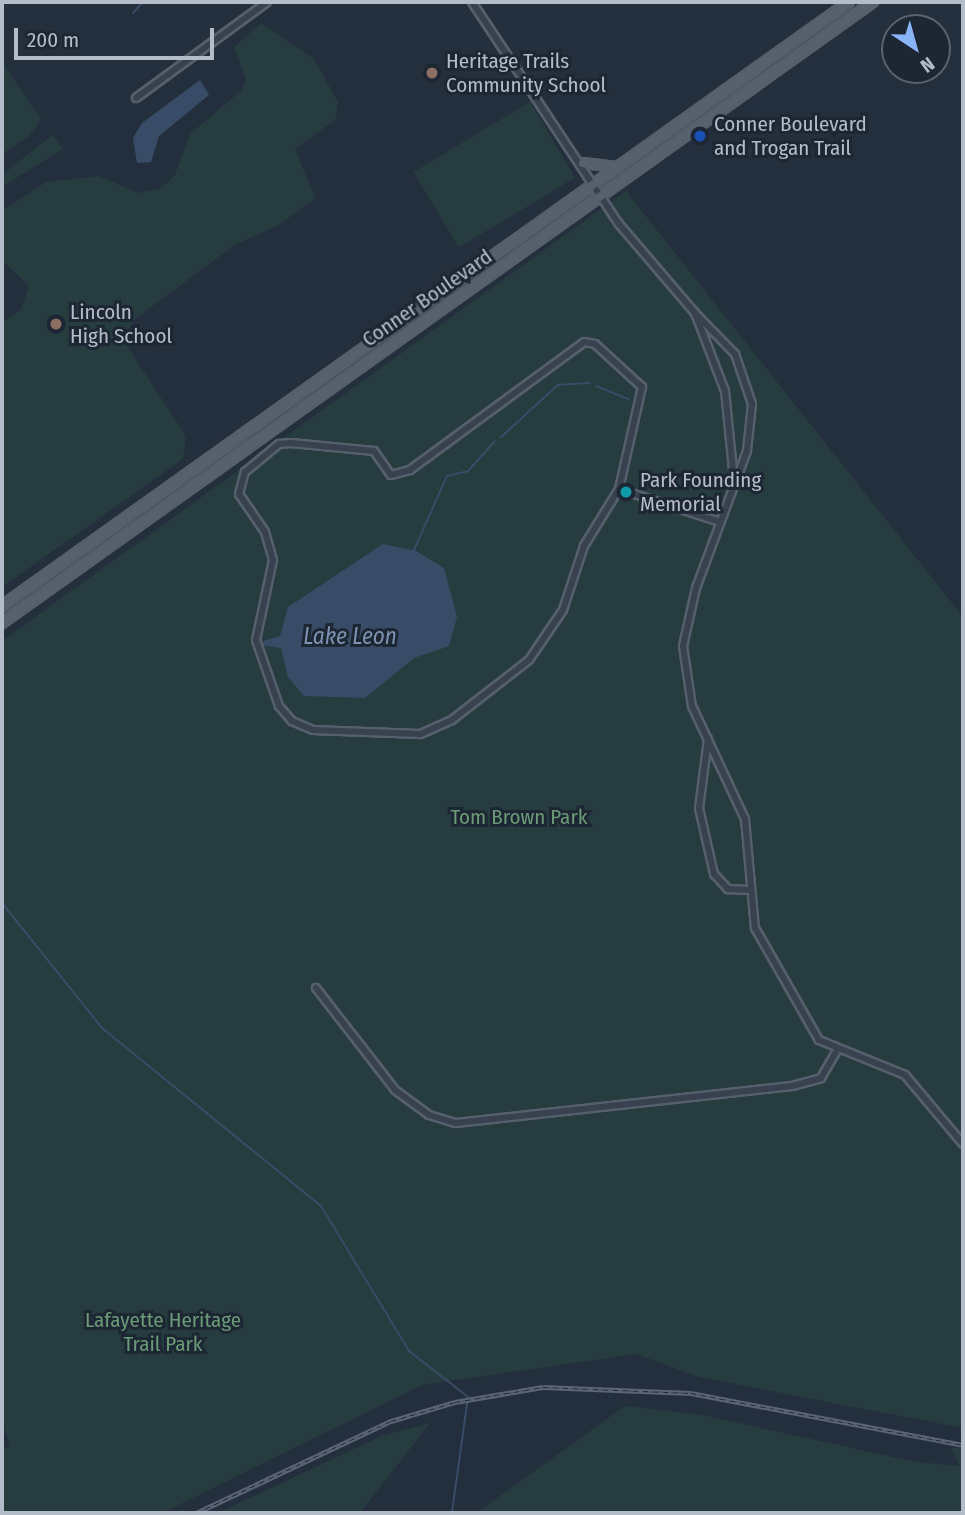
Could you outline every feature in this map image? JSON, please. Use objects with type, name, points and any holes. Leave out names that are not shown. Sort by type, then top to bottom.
[{"type":"main road","name":"Conner Boulevard","points":[[2,606],[849,2]]},
{"type":"main road","name":"Conner Boulevard","points":[[2,622],[873,2]]},
{"type":"main road","points":[[583,163],[618,167]]},
{"type":"main road","points":[[341,365],[349,375]]},
{"type":"street","points":[[136,98],[267,2]]},
{"type":"street","points":[[472,2],[583,163],[636,246],[735,354],[752,404],[750,440],[720,522],[683,646],[692,706],[745,819],[749,890],[755,928],[781,982],[812,1033],[836,1052],[905,1075],[963,1144]]},
{"type":"street","points":[[694,312],[725,391],[734,482]]},
{"type":"street","points":[[589,341],[642,381],[619,489],[584,546],[563,610],[529,660],[430,732],[338,733],[302,726],[284,714],[256,640],[273,560],[240,487],[250,466],[279,443],[374,452],[391,475],[410,470],[589,341]]},
{"type":"street","points":[[619,489],[720,522]]},
{"type":"street","points":[[709,739],[699,808],[714,874],[728,889],[749,890]]},
{"type":"street","points":[[316,988],[395,1090],[429,1115],[456,1123],[792,1086],[821,1077],[836,1052]]},
{"type":"green space","points":[[261,23],[314,59],[338,102],[336,119],[295,149],[315,198],[278,226],[236,244],[135,319],[123,340],[186,436],[183,459],[2,587],[2,323],[22,308],[29,286],[2,260],[2,211],[46,182],[99,176],[138,193],[161,188],[175,175],[190,134],[242,90],[246,80],[234,47]]},
{"type":"green space","points":[[2,62],[41,119],[29,136],[2,154]]},
{"type":"green space","points":[[530,102],[575,177],[459,247],[413,172]]},
{"type":"green space","points":[[52,135],[63,149],[2,187],[2,175]]},
{"type":"green space","name":"Tom Brown Park","points":[[626,191],[963,617],[963,1428],[699,1377],[636,1354],[422,1385],[162,1513],[2,1513],[2,1450],[10,1446],[2,1421],[2,641]]},
{"type":"green space","points":[[625,1406],[702,1415],[916,1462],[960,1466],[951,1448],[963,1448],[963,1513],[476,1513]]},
{"type":"green space","points":[[430,1423],[360,1513],[218,1513],[381,1436]]},
{"type":"water","points":[[200,80],[209,95],[159,136],[151,162],[137,163],[133,138],[142,123]]},
{"type":"water","name":"Lake Leon","points":[[383,544],[416,551],[444,568],[457,617],[449,646],[414,658],[365,698],[304,696],[288,677],[281,648],[253,644],[280,636],[288,607]]},
{"type":"waterway","points":[[133,13],[143,2]]},
{"type":"waterway","points":[[501,437],[558,385],[590,383]]},
{"type":"waterway","points":[[596,386],[628,399]]},
{"type":"waterway","points":[[414,550],[447,476],[468,471],[495,441]]},
{"type":"waterway","points":[[2,903],[102,1028],[321,1206],[409,1351],[468,1397],[452,1513]]},
{"type":"railway","points":[[196,1513],[391,1421],[455,1402],[543,1387],[691,1393],[963,1445]]},
{"type":"place","name":"Heritage Trails Community School","points":[[432,73]]},
{"type":"place","name":"Conner Boulevard and Trogan Trail","points":[[700,136]]},
{"type":"place","name":"Lincoln High School","points":[[56,324]]},
{"type":"place","name":"Park Founding Memorial","points":[[626,492]]},
{"type":"park label","name":"Lafayette Heritage Trail Park","points":[[163,1332]]}]
